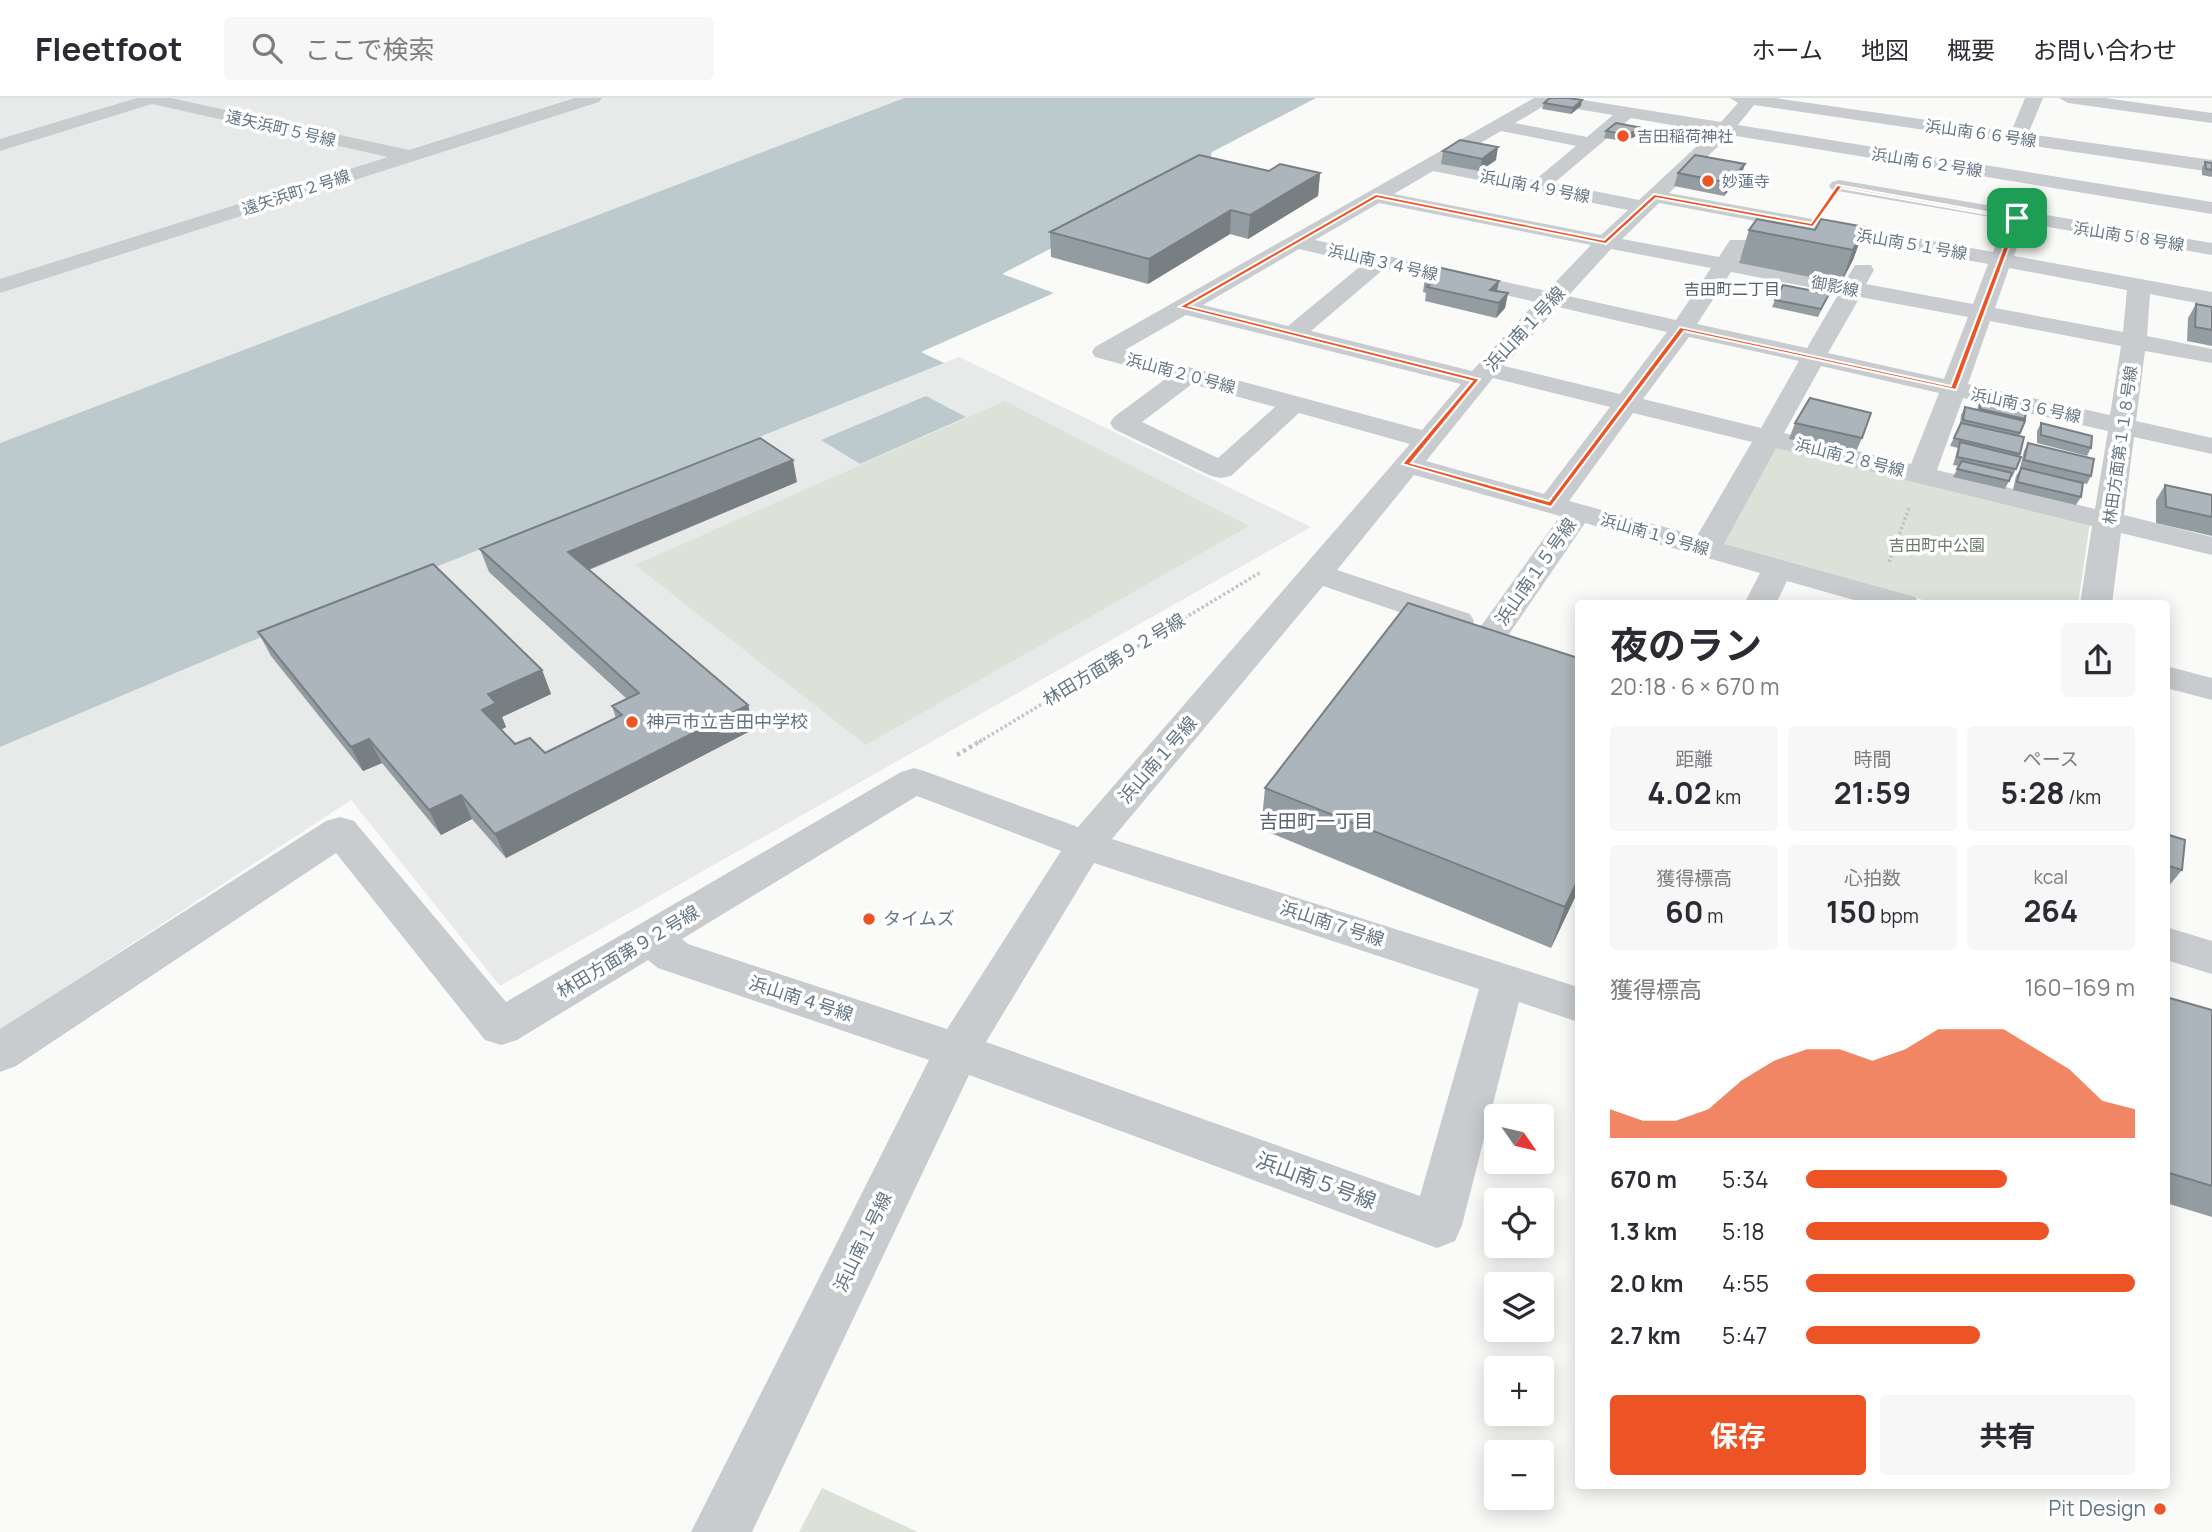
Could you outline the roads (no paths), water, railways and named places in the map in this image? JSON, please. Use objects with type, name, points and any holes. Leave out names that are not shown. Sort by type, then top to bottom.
[{"type":"street","name":"遠矢浜町５号線","points":[[153,98],[410,156]]},
{"type":"street","points":[[0,145],[153,98]]},
{"type":"street","name":"遠矢浜町２号線","points":[[0,286],[593,98]]},
{"type":"street","points":[[1545,98],[1627,113],[1741,106]]},
{"type":"street","name":"浜山南２０号線","points":[[1416,452],[1294,404],[1104,352],[1545,98]]},
{"type":"street","points":[[1813,225],[1897,98]]},
{"type":"street","points":[[2018,139],[2034,98]]},
{"type":"street","points":[[2068,98],[2144,104],[2212,118]]},
{"type":"street","points":[[2136,143],[2144,104]]},
{"type":"street","name":"浜山南６６号線","points":[[1741,106],[1882,120],[2045,142],[2136,143],[2212,166]]},
{"type":"street","name":"浜山南６２号線","points":[[1741,106],[1862,152],[2212,208]]},
{"type":"street","name":"浜山南１号線","points":[[721,1532],[957,1051],[1086,845],[1482,375],[1606,242],[1741,106]]},
{"type":"street","points":[[1539,186],[1627,113]]},
{"type":"street","points":[[1497,125],[1591,143]]},
{"type":"street","points":[[1922,475],[2045,142]]},
{"type":"street","name":"浜山南４９号線","points":[[1427,164],[1539,186],[1649,201]]},
{"type":"street","name":"浜山南５８号線","points":[[1839,186],[2212,249]]},
{"type":"street","name":"御影線","points":[[1376,196],[1724,265],[2212,356]]},
{"type":"street","name":"浜山南５１号線","points":[[1649,201],[1759,215],[2212,299]]},
{"type":"street","name":"浜山南１５号線","points":[[1317,574],[1506,637],[1564,508],[1627,403],[1759,215]]},
{"type":"street","points":[[1706,548],[1881,238]]},
{"type":"street","name":"浜山南３４号線","points":[[1296,242],[1552,300]]},
{"type":"street","points":[[1293,334],[1380,261]]},
{"type":"street","name":"林田方面第１１８号線","points":[[2097,600],[2123,426],[2139,285]]},
{"type":"street","name":"浜山南３６号線","points":[[1552,300],[2212,446]]},
{"type":"street","name":"浜山南２８号線","points":[[1183,307],[1482,375],[1627,403],[2212,546]]},
{"type":"street","points":[[1187,375],[1123,423],[1221,470],[1294,404]]},
{"type":"street","name":"浜山南１９号線","points":[[1416,452],[1564,508],[1890,600]]},
{"type":"street","points":[[1762,600],[1778,568]]},
{"type":"street","points":[[2170,678],[2212,689]]},
{"type":"street","name":"浜山南７号線","points":[[914,781],[1086,845],[1575,1003]]},
{"type":"street","name":"林田方面第９２号線","points":[[0,1053],[340,831],[501,1027],[914,781]]},
{"type":"street","name":"浜山南４号線","points":[[650,939],[673,956],[957,1051]]},
{"type":"street","points":[[2170,944],[2212,958]]},
{"type":"street","name":"浜山南５号線","points":[[957,1051],[1437,1225],[1503,980]]},
{"type":"place","name":"吉田稲荷神社","points":[[1623,136]]},
{"type":"place","name":"妙蓮寺","points":[[1708,181]]},
{"type":"place","name":"神戸市立吉田中学校","points":[[632,722]]},
{"type":"place","name":"タイムズ","points":[[869,919]]},
{"type":"place","name":"Pit Design","points":[[2160,1509]]},
{"type":"district","name":"吉田町二丁目","points":[[1732,289]]},
{"type":"district","name":"吉田町一丁目","points":[[1316,821]]},
{"type":"park label","name":"吉田町中公園","points":[[1937,545]]}]
